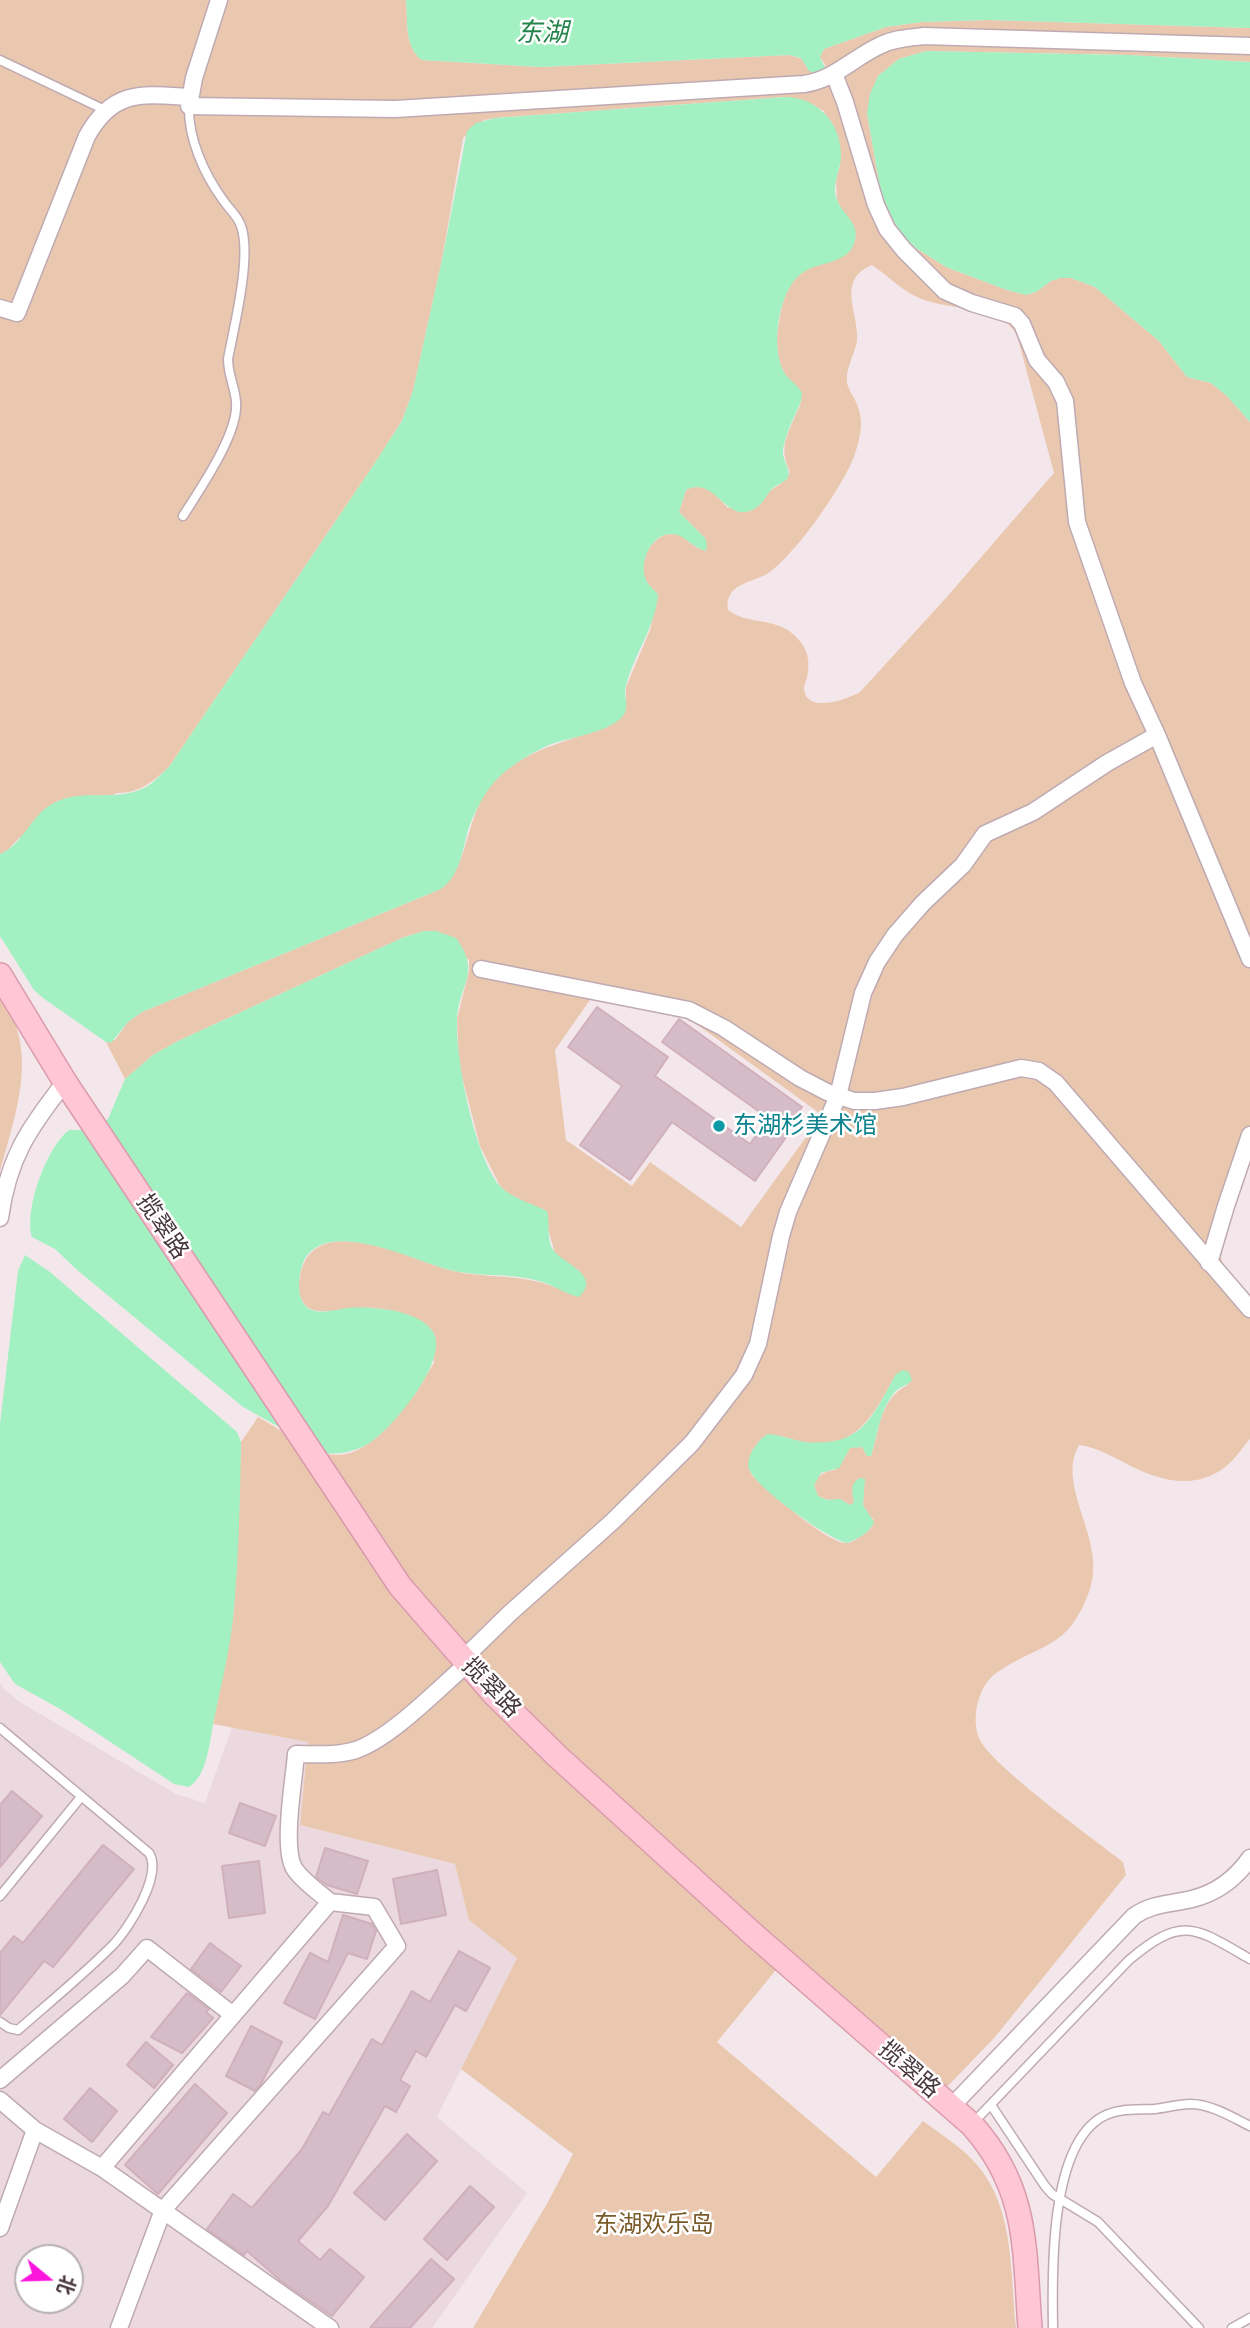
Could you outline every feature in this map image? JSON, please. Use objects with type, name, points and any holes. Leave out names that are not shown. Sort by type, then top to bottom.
[{"type":"street","points":[[189,101],[219,0]]},
{"type":"street","points":[[0,308],[18,313],[96,118],[117,102],[140,94],[189,101],[395,109],[804,84],[820,81],[889,42],[924,36],[1250,46]]},
{"type":"street","points":[[834,74],[876,205],[887,229],[945,291],[963,300],[1015,316],[1022,324],[1037,360],[1056,383],[1065,401],[1077,522],[1133,683],[1250,959]]},
{"type":"street","points":[[119,2328],[163,2210],[397,1946],[374,1907],[330,1902],[298,1872],[291,1860],[289,1841],[296,1754],[345,1752],[368,1744],[411,1713],[465,1662],[509,1614],[614,1521],[692,1443],[744,1375],[758,1344],[788,1212],[838,1096],[863,993],[877,962],[895,935],[923,903],[963,865],[985,834],[1033,813],[1107,763],[1157,735]]},
{"type":"street","points":[[481,969],[681,1007],[724,1028],[800,1079],[854,1101],[902,1097],[1021,1068],[1039,1071],[1056,1083],[1250,1309]]},
{"type":"street","name":"揽翠路","points":[[0,975],[65,1082],[401,1586],[465,1662],[494,1694],[578,1775],[753,1934],[972,2125],[998,2158],[1013,2189],[1025,2237],[1026,2323]]},
{"type":"street","points":[[0,1218],[3,1194],[22,1142],[35,1120],[65,1082]]},
{"type":"street","points":[[1209,1264],[1250,1135]]},
{"type":"street","points":[[951,2107],[1134,1916],[1155,1904],[1194,1898],[1215,1890],[1228,1882],[1250,1858]]},
{"type":"street","points":[[102,2168],[330,1902]]},
{"type":"street","points":[[0,2080],[121,1976],[147,1948],[233,2015]]},
{"type":"street","points":[[0,2101],[35,2130],[102,2168],[330,2328]]},
{"type":"street","points":[[0,2227],[35,2130]]},
{"type":"lane","points":[[0,60],[105,110]]},
{"type":"lane","points":[[184,516],[214,466],[235,417],[236,404],[228,374],[228,359],[244,252],[241,226],[196,150],[191,132],[189,101]]},
{"type":"lane","points":[[0,1728],[149,1853],[154,1867],[133,1917],[114,1944],[18,2030],[0,2022]]},
{"type":"lane","points":[[0,1896],[81,1797]]},
{"type":"lane","points":[[972,2125],[1129,1960],[1165,1934],[1194,1930],[1250,1959]]},
{"type":"lane","points":[[1053,2328],[1052,2270],[1061,2199],[1068,2164],[1078,2141],[1090,2126],[1110,2113],[1192,2104],[1212,2108],[1250,2126]]},
{"type":"lane","points":[[991,2105],[1045,2186],[1098,2222],[1199,2328]]},
{"type":"lane","points":[[1232,2328],[1250,2318]]},
{"type":"shaded area","points":[[0,1683],[20,1702],[176,1794],[205,1803],[232,1727],[308,1742],[300,1825],[455,1864],[469,1920],[517,1958],[437,2117],[527,2193],[432,2328],[0,2328]]},
{"type":"green space","name":"东湖欢乐岛","points":[[0,0],[406,0],[410,41],[416,55],[422,60],[541,67],[789,55],[826,66],[820,57],[824,49],[886,27],[922,22],[990,20],[1250,28],[1250,62],[1129,55],[926,51],[899,59],[878,76],[867,113],[882,199],[901,234],[916,248],[946,267],[1026,295],[1060,278],[1071,278],[1095,287],[1159,341],[1187,377],[1211,383],[1227,396],[1250,422],[1250,1159],[1221,1257],[1224,1269],[1250,1301],[1250,1439],[1224,1468],[1212,1475],[1187,1481],[1149,1474],[1103,1452],[1079,1445],[1073,1461],[1073,1478],[1092,1551],[1090,1589],[1072,1624],[1062,1635],[989,1680],[980,1695],[976,1712],[979,1738],[987,1750],[1022,1783],[1123,1862],[1126,1875],[995,2037],[946,2088],[789,1954],[717,2042],[876,2177],[923,2121],[966,2153],[990,2183],[1005,2223],[1016,2328],[473,2328],[548,2202],[573,2154],[461,2069],[517,1958],[469,1920],[455,1864],[300,1825],[308,1742],[213,1724],[234,1610],[241,1442],[258,1417],[325,1453],[342,1455],[358,1450],[374,1439],[403,1409],[434,1363],[429,1327],[410,1316],[381,1309],[319,1311],[306,1306],[300,1296],[299,1284],[308,1256],[323,1245],[342,1241],[364,1243],[449,1270],[528,1280],[554,1287],[554,1250],[549,1232],[500,1186],[480,1146],[459,1065],[457,1019],[469,971],[469,960],[424,931],[402,938],[178,1041],[153,1055],[125,1079],[106,1042],[115,1040],[128,1022],[142,1012],[441,889],[456,870],[474,816],[486,792],[498,777],[512,765],[545,748],[614,723],[626,700],[626,687],[650,630],[658,595],[645,578],[644,561],[647,553],[656,540],[663,536],[679,535],[697,548],[705,538],[679,512],[686,490],[699,487],[710,490],[728,508],[771,490],[790,472],[784,450],[801,396],[782,370],[779,359],[777,333],[783,304],[797,277],[813,266],[846,254],[856,237],[837,200],[836,179],[840,166],[824,111],[805,101],[785,97],[495,118],[484,120],[463,138],[442,260],[413,391],[402,421],[373,466],[169,767],[145,786],[117,793],[19,838],[7,851],[0,854]],"holes":[[[872,265],[917,297],[929,302],[984,312],[997,317],[1017,335],[1054,473],[860,692],[837,701],[819,703],[806,696],[804,688],[808,659],[805,648],[798,639],[778,625],[735,615],[728,610],[728,601],[734,590],[767,574],[791,552],[841,483],[855,454],[861,425],[860,413],[847,383],[847,372],[857,341],[852,289],[854,280]],[[592,997],[681,1013],[822,1115],[741,1227],[650,1162],[632,1186],[566,1140],[555,1050]],[[896,1374],[908,1385],[898,1391],[886,1407],[871,1456],[867,1456],[862,1447],[850,1448],[835,1470],[820,1475],[814,1486],[818,1496],[822,1498],[850,1505],[854,1500],[863,1500],[864,1510],[873,1522],[870,1529],[855,1540],[847,1543],[826,1535],[782,1503],[751,1474],[782,1436],[805,1442],[824,1443],[853,1434],[865,1423]]]},
{"type":"green space","points":[[0,997],[12,1017],[22,1060],[17,1105],[0,1172]]},
{"type":"water","name":"东湖","points":[[406,0],[1250,0],[1250,28],[990,20],[922,22],[886,27],[824,49],[820,57],[826,70],[817,74],[809,71],[801,58],[789,55],[541,67],[422,60],[416,55],[410,41]]},
{"type":"water","points":[[926,51],[1129,55],[1250,62],[1250,422],[1227,396],[1211,383],[1187,377],[1159,341],[1095,287],[1071,278],[1060,278],[1026,295],[1007,290],[946,267],[916,248],[901,234],[882,199],[867,113],[870,94],[878,76],[899,59]]},
{"type":"water","points":[[797,98],[817,107],[837,132],[841,155],[835,192],[853,224],[856,236],[854,244],[840,259],[811,268],[796,278],[783,301],[777,344],[779,357],[784,372],[802,393],[783,450],[788,478],[771,490],[759,505],[747,512],[729,507],[706,489],[696,487],[686,490],[679,512],[705,538],[706,551],[680,536],[671,534],[658,538],[646,556],[645,577],[658,595],[653,619],[626,686],[626,709],[623,716],[599,731],[542,748],[516,763],[499,777],[478,807],[469,827],[457,869],[441,889],[142,1012],[128,1022],[111,1043],[43,998],[34,990],[0,936],[0,854],[15,844],[39,814],[54,803],[76,796],[133,792],[151,784],[169,767],[373,466],[402,421],[413,391],[467,131],[476,123],[495,118]]},
{"type":"water","points":[[424,931],[436,931],[456,938],[467,961],[467,979],[459,1007],[457,1037],[468,1106],[482,1153],[500,1186],[510,1194],[547,1211],[552,1247],[584,1277],[585,1290],[579,1297],[535,1280],[450,1270],[372,1245],[330,1242],[314,1249],[303,1263],[300,1275],[300,1296],[307,1307],[321,1312],[370,1308],[407,1314],[427,1325],[433,1332],[436,1344],[434,1359],[417,1392],[381,1434],[355,1450],[326,1453],[243,1407],[55,1249],[32,1237],[31,1211],[45,1165],[60,1139],[69,1130],[92,1130],[108,1119],[125,1079],[153,1055],[402,938]]},
{"type":"water","points":[[25,1255],[50,1272],[237,1432],[241,1442],[237,1567],[231,1636],[207,1756],[200,1774],[189,1787],[174,1784],[62,1710],[15,1684],[0,1662],[0,1424],[18,1271]]},
{"type":"water","points":[[903,1370],[909,1372],[912,1380],[896,1391],[889,1400],[871,1456],[867,1456],[862,1447],[850,1448],[839,1468],[821,1473],[814,1485],[818,1496],[827,1500],[840,1499],[850,1505],[854,1502],[853,1485],[860,1478],[865,1479],[863,1505],[874,1522],[863,1535],[847,1543],[825,1533],[779,1501],[750,1471],[749,1461],[753,1450],[768,1434],[805,1442],[825,1442],[840,1440],[853,1434],[872,1416],[896,1374]]},
{"type":"building","points":[[597,1007],[668,1057],[655,1076],[750,1144],[768,1118],[662,1042],[679,1019],[802,1107],[785,1130],[789,1133],[755,1181],[672,1122],[630,1180],[580,1145],[622,1086],[568,1047]]},
{"type":"building","points":[[12,1791],[42,1816],[0,1867],[0,1805]]},
{"type":"building","points":[[240,1803],[276,1816],[265,1846],[229,1833]]},
{"type":"building","points":[[103,1845],[134,1869],[53,1967],[44,1961],[0,2015],[0,1953],[14,1936],[23,1943]]},
{"type":"building","points":[[325,1848],[368,1861],[357,1894],[327,1885],[316,1877]]},
{"type":"building","points":[[259,1861],[265,1913],[229,1918],[222,1866]]},
{"type":"building","points":[[437,1870],[446,1915],[401,1924],[393,1879]]},
{"type":"building","points":[[343,1915],[372,1924],[376,1931],[367,1959],[348,1953],[315,2019],[284,2003],[310,1953],[328,1962]]},
{"type":"building","points":[[210,1943],[241,1966],[221,1992],[191,1969]]},
{"type":"building","points":[[459,1951],[490,1968],[466,2011],[455,2005],[426,2057],[416,2051],[400,2080],[410,2086],[396,2112],[385,2106],[328,2206],[298,2241],[320,2260],[330,2249],[364,2277],[332,2316],[281,2281],[247,2251],[244,2255],[207,2229],[233,2194],[252,2208],[302,2149],[323,2112],[329,2115],[372,2039],[382,2045],[412,1991],[430,2002]]},
{"type":"building","points":[[187,1993],[209,2009],[206,2012],[213,2018],[182,2053],[151,2037]]},
{"type":"building","points":[[251,2026],[282,2042],[255,2091],[226,2076]]},
{"type":"building","points":[[146,2042],[173,2065],[154,2088],[127,2065]]},
{"type":"building","points":[[195,2084],[227,2113],[158,2194],[125,2165]]},
{"type":"building","points":[[90,2088],[117,2111],[92,2142],[64,2119]]},
{"type":"building","points":[[407,2134],[437,2161],[385,2220],[354,2193]]},
{"type":"building","points":[[470,2186],[494,2207],[447,2260],[424,2239]]},
{"type":"building","points":[[431,2259],[454,2279],[410,2328],[370,2328]]},
{"type":"place","name":"东湖杉美术馆","points":[[719,1126]]}]
